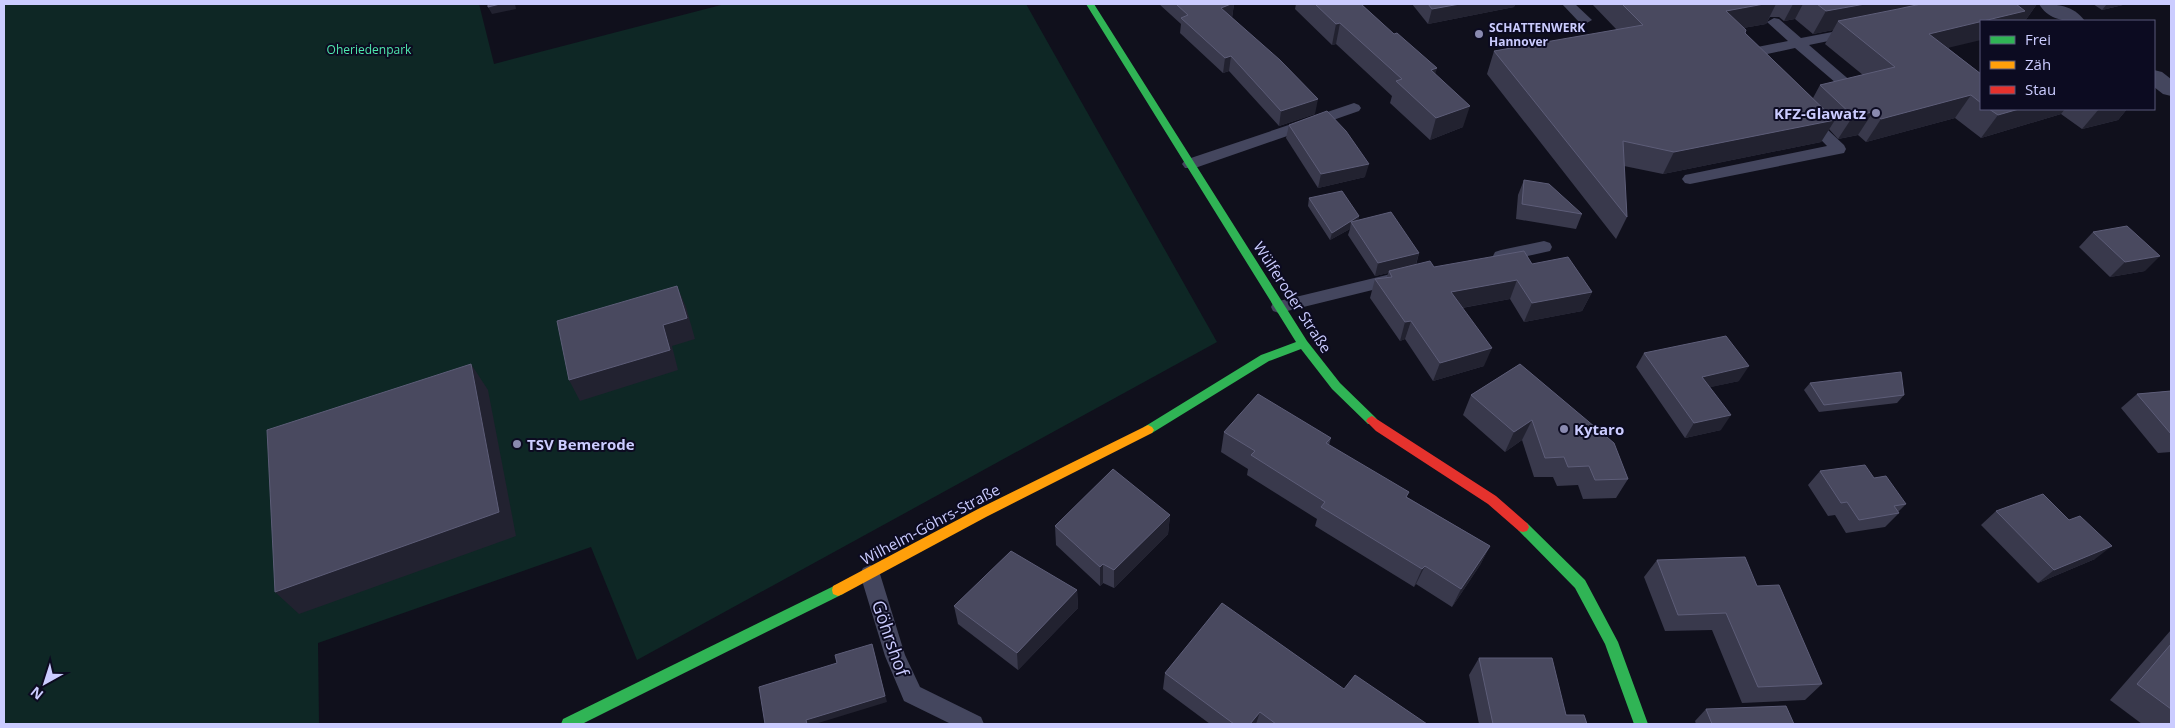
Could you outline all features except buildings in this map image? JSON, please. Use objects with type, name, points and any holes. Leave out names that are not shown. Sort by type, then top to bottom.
[{"type":"main road","name":"Wülferoder Straße","points":[[1090,4],[1302,344],[1336,386],[1380,428],[1492,500],[1538,540],[1580,584],[1612,642],[1642,724]]},
{"type":"main road","name":"Wilhelm-Göhrs-Straße","points":[[568,724],[870,574],[982,513],[1141,434],[1266,358],[1302,344]]},
{"type":"street","points":[[2049,4],[2073,20]]},
{"type":"street","points":[[2155,78],[2171,89]]},
{"type":"lane","points":[[1568,4],[1585,20]]},
{"type":"lane","points":[[1774,22],[1848,86]]},
{"type":"lane","points":[[1756,67],[1742,54],[1865,29]]},
{"type":"lane","points":[[1190,164],[1354,108]]},
{"type":"lane","points":[[1690,179],[1839,149],[1798,108]]},
{"type":"lane","points":[[1488,258],[1544,247]]},
{"type":"lane","points":[[1279,307],[1415,275]]},
{"type":"lane","name":"Göhrshof","points":[[870,574],[895,656],[912,694],[974,724]]},
{"type":"green space","name":"TSV Bemerode","points":[[4,4],[479,4],[494,64],[725,4],[1026,4],[1217,342],[637,660],[591,547],[318,643],[319,724],[4,724]]},
{"type":"traffic: fast","points":[[1090,4],[1303,344],[1336,386],[1372,421]]},
{"type":"traffic: fast","points":[[1148,430],[1265,358],[1303,344]]},
{"type":"traffic: fast","points":[[1523,527],[1580,584],[1611,642],[1641,724]]},
{"type":"traffic: fast","points":[[568,724],[838,590]]},
{"type":"traffic: slow","points":[[838,590],[982,513],[1148,430]]},
{"type":"traffic: jam","points":[[1372,421],[1492,500],[1523,527]]},
{"type":"place","name":"SCHATTENWERK Hannover","points":[[1479,34]]},
{"type":"place","name":"KFZ-Glawatz","points":[[1876,113]]},
{"type":"place","name":"Kytaro","points":[[1564,429]]},
{"type":"place","name":"TSV Bemerode","points":[[517,444]]},
{"type":"park label","name":"Oheriedenpark","points":[[369,49]]}]
